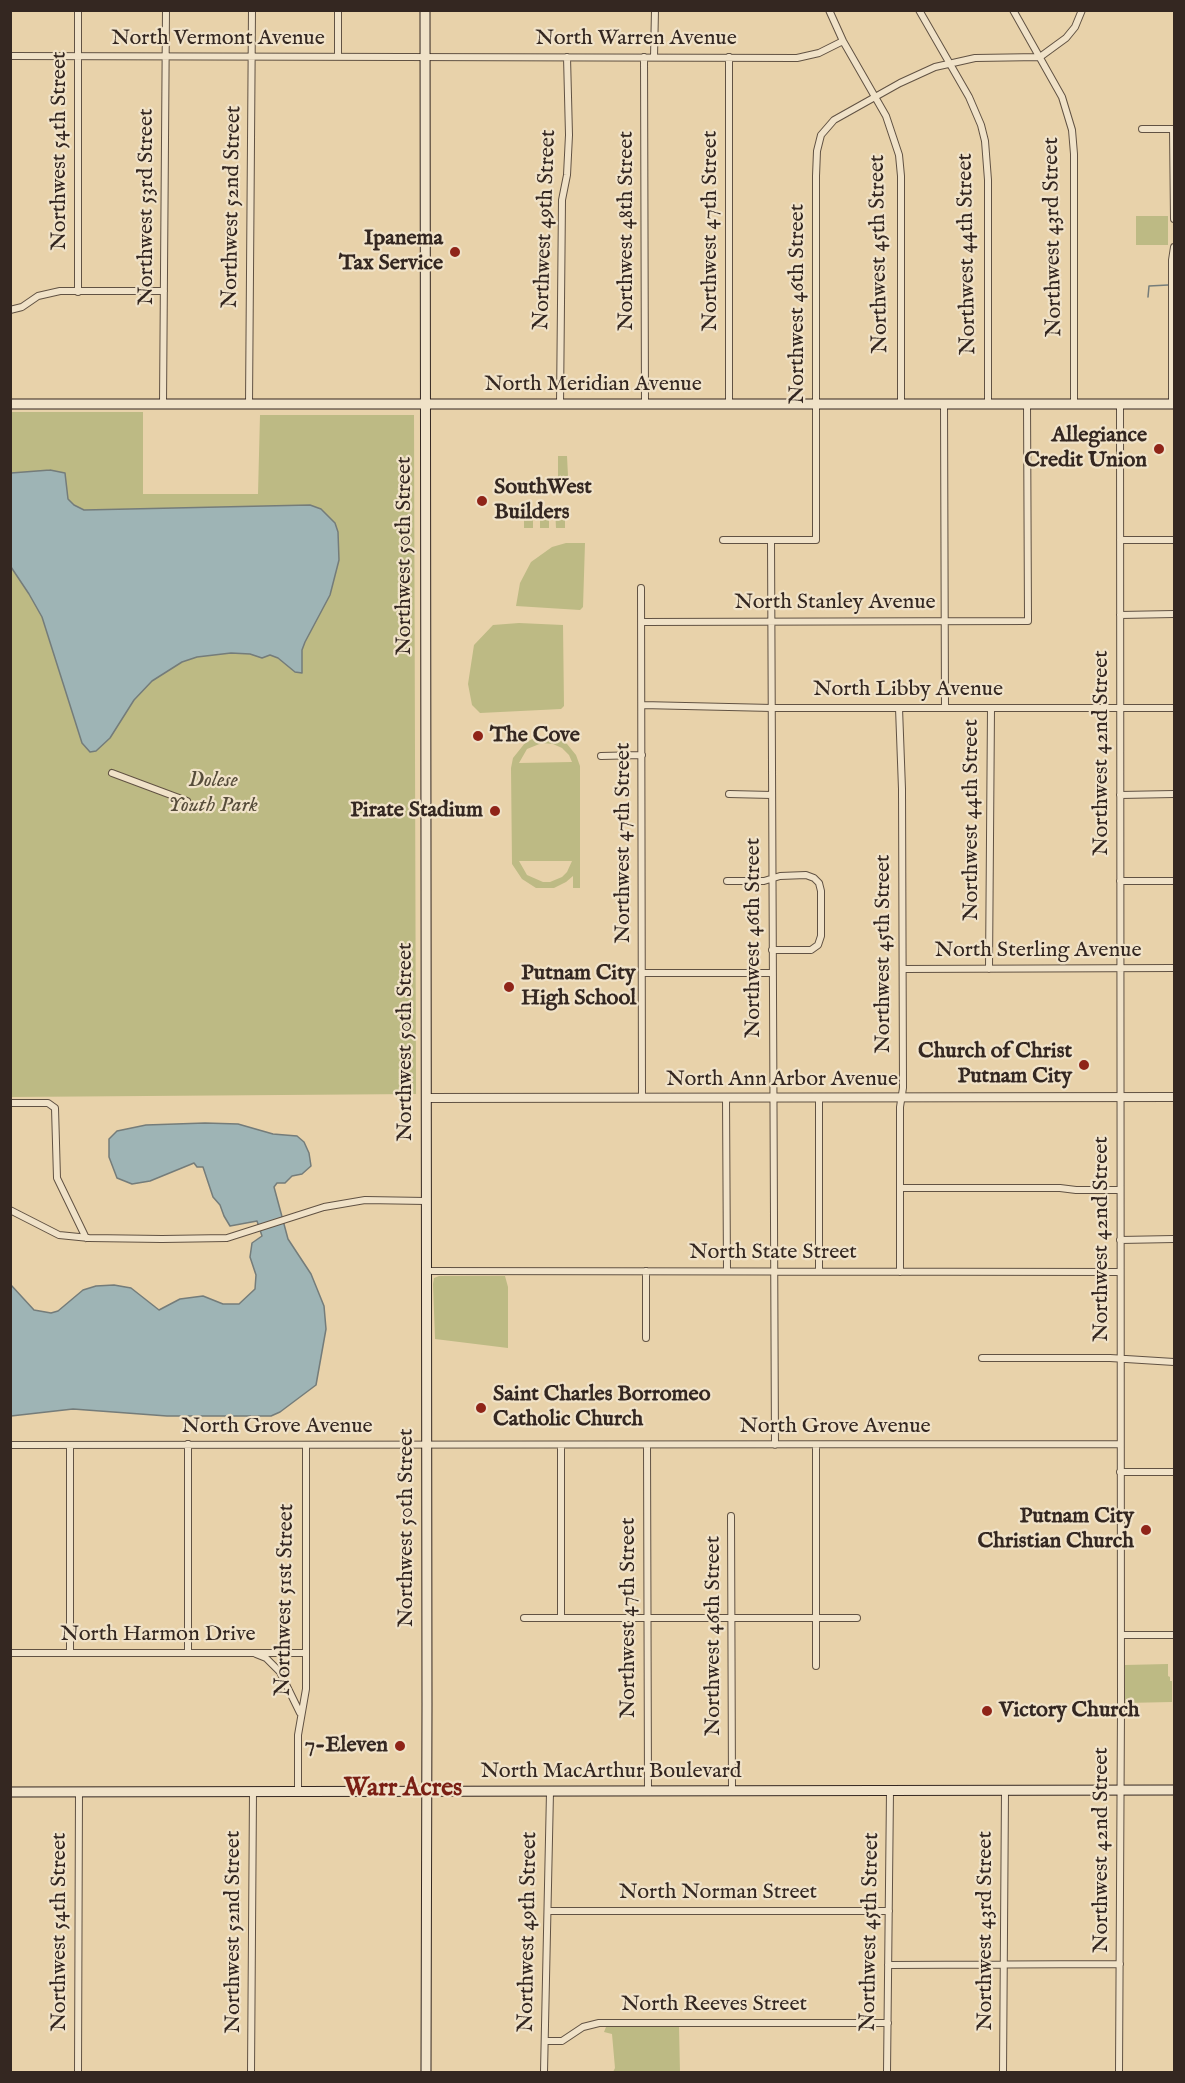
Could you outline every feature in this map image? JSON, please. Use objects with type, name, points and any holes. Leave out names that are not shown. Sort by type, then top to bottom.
[{"type":"main road","name":"Northwest 50th Street","points":[[425,10],[426,2073]]},
{"type":"main road","name":"North Meridian Avenue","points":[[10,404],[1173,404]]},
{"type":"main road","name":"North MacArthur Boulevard","points":[[10,1792],[1174,1790]]},
{"type":"street","name":"Northwest 54th Street","points":[[78,10],[78,292]]},
{"type":"street","name":"Northwest 53rd Street","points":[[163,403],[166,10]]},
{"type":"street","name":"Northwest 52nd Street","points":[[249,404],[252,10]]},
{"type":"street","points":[[338,10],[338,57]]},
{"type":"street","points":[[654,57],[656,10]]},
{"type":"street","name":"Northwest 45th Street","points":[[829,10],[843,41],[894,135],[901,176],[901,405]]},
{"type":"street","name":"Northwest 44th Street","points":[[919,10],[975,109],[981,125],[987,156],[988,405]]},
{"type":"street","name":"Northwest 43rd Street","points":[[1013,10],[1066,106],[1074,143],[1074,405]]},
{"type":"street","points":[[875,97],[917,74],[949,63],[985,58],[1040,57],[1066,39],[1075,27],[1082,10]]},
{"type":"street","name":"North Warren Avenue","points":[[425,57],[804,57],[825,51],[843,41]]},
{"type":"street","name":"North Vermont Avenue","points":[[10,56],[425,57]]},
{"type":"street","name":"Northwest 49th Street","points":[[560,405],[562,200],[567,175],[569,135],[567,57]]},
{"type":"street","name":"Northwest 48th Street","points":[[644,57],[645,405]]},
{"type":"street","name":"Northwest 47th Street","points":[[729,57],[729,405]]},
{"type":"street","name":"Northwest 46th Street","points":[[775,1445],[771,540],[816,540],[817,151],[821,135],[834,120],[875,97]]},
{"type":"street","points":[[1142,129],[1174,129],[1174,219]]},
{"type":"street","points":[[1173,404],[1172,260],[1174,248]]},
{"type":"street","points":[[10,310],[22,307],[38,296],[60,291],[164,291]]},
{"type":"street","name":"North Stanley Avenue","points":[[642,622],[1028,621],[1027,404]]},
{"type":"street","name":"Northwest 44th Street","points":[[944,405],[945,708]]},
{"type":"street","name":"Northwest 42nd Street","points":[[1119,2073],[1121,1790],[1120,405]]},
{"type":"street","points":[[723,540],[771,540]]},
{"type":"street","points":[[1120,540],[1174,540]]},
{"type":"street","name":"Northwest 47th Street","points":[[641,588],[642,1098]]},
{"type":"street","points":[[1120,615],[1174,614]]},
{"type":"street","name":"North Libby Avenue","points":[[642,705],[772,708],[1174,708]]},
{"type":"street","name":"Northwest 45th Street","points":[[899,708],[903,969],[900,1272]]},
{"type":"street","name":"Northwest 44th Street","points":[[989,969],[991,708]]},
{"type":"street","points":[[601,756],[642,756]]},
{"type":"street","points":[[112,773],[187,801]]},
{"type":"street","points":[[729,794],[772,795]]},
{"type":"street","points":[[1120,795],[1174,795]]},
{"type":"street","points":[[727,881],[764,881],[780,876],[806,875],[817,880],[820,887],[820,941],[814,948],[806,950],[772,950]]},
{"type":"street","points":[[1120,881],[1174,881]]},
{"type":"street","name":"North Sterling Avenue","points":[[903,969],[1174,968]]},
{"type":"street","points":[[642,973],[772,973]]},
{"type":"street","points":[[819,1097],[819,1271]]},
{"type":"street","name":"North Ann Arbor Avenue","points":[[426,1098],[1174,1097]]},
{"type":"street","points":[[726,1098],[727,1271]]},
{"type":"street","points":[[10,1103],[48,1103],[55,1108],[57,1178],[86,1238]]},
{"type":"street","points":[[900,1188],[1120,1190]]},
{"type":"street","points":[[10,1210],[59,1235],[86,1238],[227,1238],[324,1207],[365,1200],[426,1201]]},
{"type":"street","points":[[1120,1240],[1174,1239]]},
{"type":"street","name":"North State Street","points":[[426,1271],[1120,1272]]},
{"type":"street","points":[[646,1271],[646,1338]]},
{"type":"street","points":[[982,1358],[1120,1359],[1174,1362]]},
{"type":"street","points":[[188,1444],[188,1653]]},
{"type":"street","name":"Northwest 51st Street","points":[[298,1792],[298,1735],[306,1689],[306,1444]]},
{"type":"street","name":"North Grove Avenue","points":[[10,1445],[1120,1444]]},
{"type":"street","points":[[70,1445],[70,1653]]},
{"type":"street","points":[[561,1445],[561,1618]]},
{"type":"street","name":"Northwest 47th Street","points":[[647,1445],[648,1791]]},
{"type":"street","points":[[816,1445],[816,1666]]},
{"type":"street","points":[[1120,1472],[1174,1472]]},
{"type":"street","name":"Northwest 46th Street","points":[[731,1516],[732,1791]]},
{"type":"street","points":[[524,1618],[856,1618]]},
{"type":"street","points":[[1121,1635],[1174,1635]]},
{"type":"street","name":"North Harmon Drive","points":[[10,1653],[306,1653]]},
{"type":"street","points":[[253,1653],[266,1658],[280,1672],[300,1714]]},
{"type":"street","name":"Northwest 45th Street","points":[[887,2073],[890,1791]]},
{"type":"street","name":"Northwest 43rd Street","points":[[1003,2073],[1005,1791]]},
{"type":"street","name":"Northwest 54th Street","points":[[78,2073],[79,1792]]},
{"type":"street","name":"Northwest 52nd Street","points":[[251,2073],[253,1792]]},
{"type":"street","name":"Northwest 49th Street","points":[[544,2073],[550,1792]]},
{"type":"street","name":"North Norman Street","points":[[548,1911],[889,1911]]},
{"type":"street","points":[[888,1965],[1120,1964]]},
{"type":"street","name":"North Reeves Street","points":[[545,2041],[561,2041],[583,2027],[608,2023],[888,2023]]},
{"type":"green space","points":[[1136,216],[1168,216],[1168,245],[1136,245]]},
{"type":"green space","name":"Dolese Youth Park","points":[[10,412],[143,412],[143,494],[258,494],[260,415],[414,415],[416,1094],[11,1097]]},
{"type":"green space","points":[[558,456],[567,456],[568,476],[558,477]]},
{"type":"green space","points":[[524,508],[533,508],[533,528],[524,528]]},
{"type":"green space","points":[[540,508],[549,508],[549,528],[540,528]]},
{"type":"green space","points":[[555,508],[565,508],[565,528],[556,528]]},
{"type":"green space","points":[[566,543],[585,543],[583,607],[580,610],[516,606],[520,583],[531,562],[552,547]]},
{"type":"green space","points":[[519,623],[563,625],[564,706],[561,709],[480,713],[472,705],[468,684],[474,645],[493,625]]},
{"type":"green space","points":[[550,736],[559,739],[567,744],[576,755],[580,766],[580,888],[573,888],[573,876],[554,888],[536,888],[522,879],[512,864],[511,768],[513,758],[525,743],[534,738]],"holes":[[[542,743],[562,748],[572,762],[519,763],[527,749]],[[519,861],[572,861],[562,877],[550,882],[543,882],[527,875]]]},
{"type":"green space","points":[[439,1276],[505,1276],[508,1287],[508,1348],[435,1339],[433,1284],[434,1278]]},
{"type":"green space","points":[[1168,1664],[1168,1676],[1172,1681],[1172,1702],[1124,1703],[1125,1665]]},
{"type":"green space","points":[[606,2027],[679,2027],[680,2072],[613,2072],[615,2068],[612,2034],[604,2032]]},
{"type":"shaded area","points":[[50,470],[65,473],[68,499],[84,510],[310,505],[321,509],[335,523],[338,532],[339,560],[330,595],[302,650],[302,673],[295,672],[278,658],[270,655],[262,658],[250,654],[231,653],[197,657],[182,662],[152,681],[134,700],[110,738],[96,751],[90,752],[82,743],[42,617],[11,567],[11,473]]},
{"type":"shaded area","points":[[238,1124],[273,1134],[297,1136],[304,1142],[309,1153],[311,1166],[302,1174],[292,1176],[285,1183],[277,1183],[274,1187],[288,1239],[311,1274],[324,1306],[326,1329],[316,1385],[280,1412],[271,1416],[167,1416],[73,1409],[11,1416],[11,1285],[34,1310],[51,1313],[58,1311],[83,1290],[96,1286],[114,1285],[131,1288],[159,1310],[180,1299],[203,1296],[223,1304],[239,1304],[255,1289],[256,1275],[250,1257],[252,1243],[262,1236],[257,1221],[230,1226],[220,1205],[213,1197],[203,1167],[197,1167],[194,1163],[150,1181],[132,1184],[117,1178],[109,1157],[109,1139],[117,1131],[146,1125]]},
{"type":"waterway","points":[[1148,297],[1149,286],[1168,285]]},
{"type":"place","name":"Ipanema Tax Service","points":[[455,252]]},
{"type":"place","name":"Allegiance Credit Union","points":[[1159,449]]},
{"type":"place","name":"SouthWest Builders","points":[[482,501]]},
{"type":"place","name":"The Cove","points":[[478,736]]},
{"type":"place","name":"Pirate Stadium","points":[[495,811]]},
{"type":"place","name":"Putnam City High School","points":[[509,987]]},
{"type":"place","name":"Church of Christ Putnam City","points":[[1084,1065]]},
{"type":"place","name":"Saint Charles Borromeo Catholic Church","points":[[481,1408]]},
{"type":"place","name":"Putnam City Christian Church","points":[[1146,1530]]},
{"type":"place","name":"Victory Church","points":[[987,1711]]},
{"type":"place","name":"7-Eleven","points":[[400,1746]]},
{"type":"district","name":"Warr Acres","points":[[403,1790]]}]
